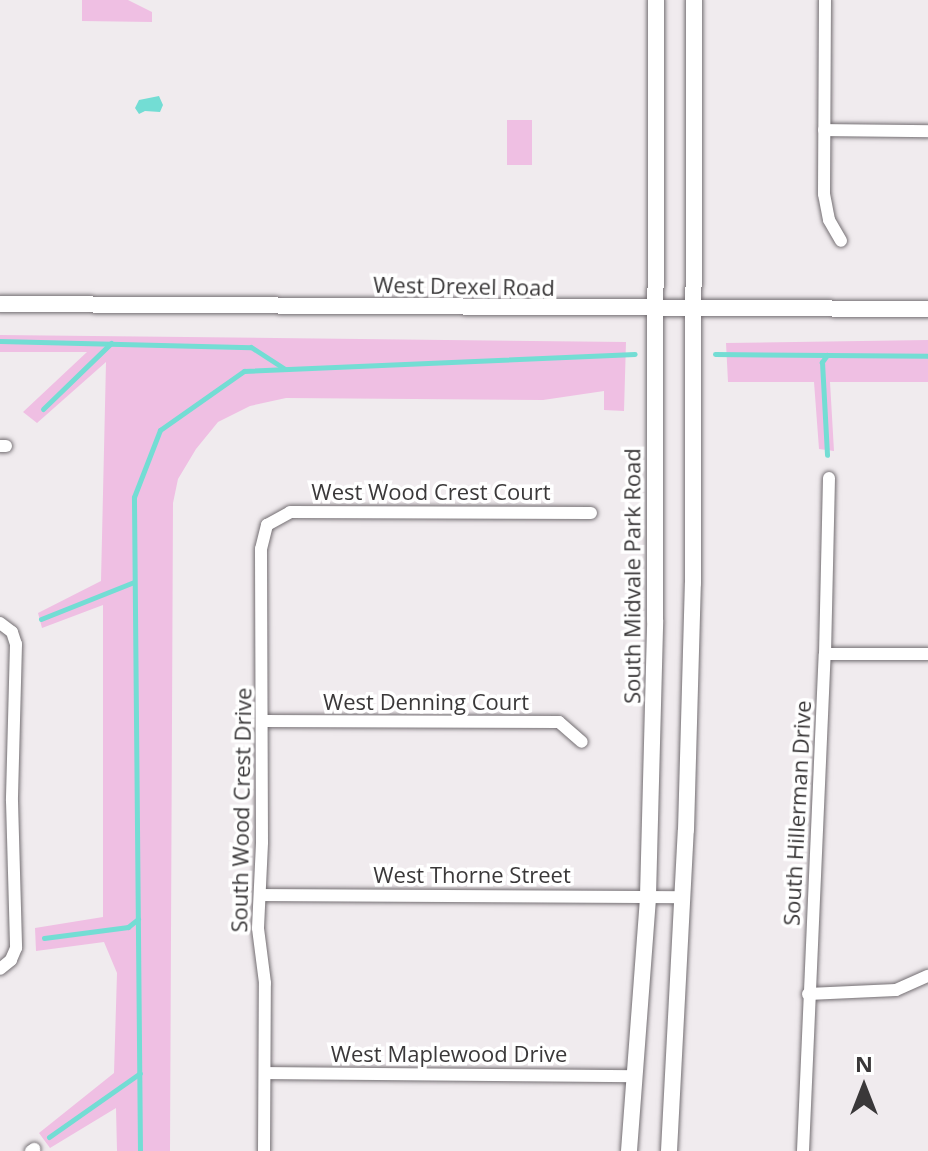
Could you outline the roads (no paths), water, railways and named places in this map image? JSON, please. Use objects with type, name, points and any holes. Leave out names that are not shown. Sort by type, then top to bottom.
[{"type":"main road","name":"South Midvale Park Road","points":[[629,1151],[632,1076],[648,896],[655,620],[656,0]]},
{"type":"main road","points":[[669,1151],[683,897],[693,583],[694,0]]},
{"type":"main road","name":"West Drexel Road","points":[[0,304],[654,310],[928,309]]},
{"type":"street","points":[[825,0],[826,207],[841,241]]},
{"type":"street","points":[[824,130],[928,131]]},
{"type":"street","name":"South Hillerman Drive","points":[[803,1151],[825,654],[829,478]]},
{"type":"street","name":"West Wood Crest Court","points":[[269,516],[297,511],[591,513]]},
{"type":"street","name":"South Wood Crest Drive","points":[[264,1151],[265,983],[258,928],[261,549],[269,516]]},
{"type":"street","points":[[6,969],[16,948],[6,801],[16,644],[9,624]]},
{"type":"street","points":[[825,654],[928,654]]},
{"type":"street","name":"West Denning Court","points":[[262,721],[559,722],[582,742]]},
{"type":"street","name":"West Thorne Street","points":[[260,895],[683,897]]},
{"type":"street","points":[[808,994],[896,990],[928,976]]},
{"type":"street","name":"West Maplewood Drive","points":[[266,1073],[632,1076]]},
{"type":"water","points":[[159,96],[163,105],[160,112],[145,111],[139,114],[135,108],[139,100]]},
{"type":"waterway","points":[[0,341],[251,347],[285,369]]},
{"type":"waterway","points":[[43,409],[111,343]]},
{"type":"waterway","points":[[140,1151],[134,497],[160,430],[244,371],[635,354]]},
{"type":"waterway","points":[[715,354],[928,356]]},
{"type":"waterway","points":[[827,355],[822,362],[827,455]]},
{"type":"waterway","points":[[41,619],[134,582]]},
{"type":"waterway","points":[[44,938],[128,927],[138,919]]},
{"type":"waterway","points":[[49,1137],[140,1073]]}]
